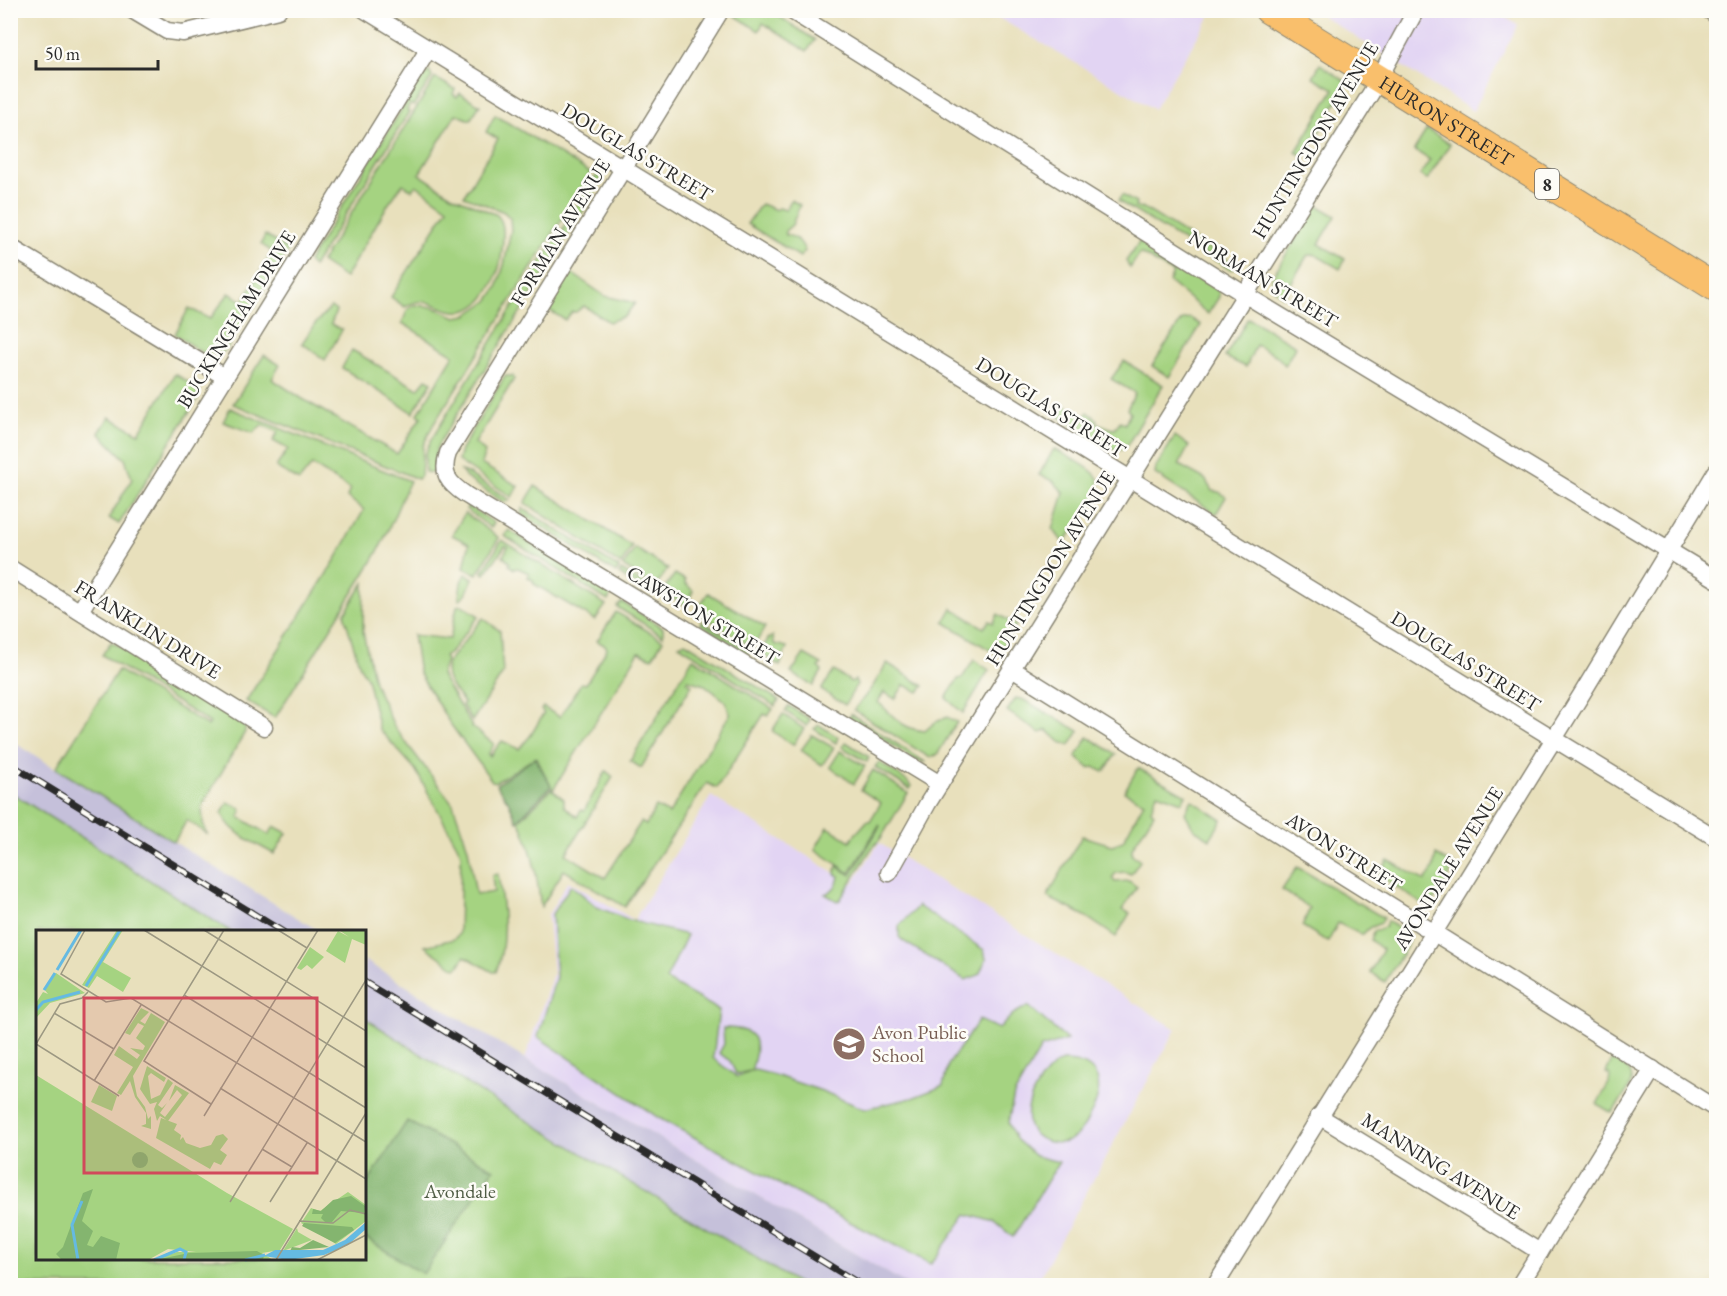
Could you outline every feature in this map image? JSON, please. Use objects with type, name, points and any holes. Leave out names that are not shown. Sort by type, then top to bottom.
[{"type":"main road","name":"HURON STREET","points":[[1268,10],[1716,288]]},
{"type":"street","points":[[132,10],[167,31],[183,33],[278,10]]},
{"type":"street","name":"DOUGLAS STREET","points":[[365,10],[1716,838]]},
{"type":"street","name":"FORMAN AVENUE","points":[[447,477],[444,466],[448,453],[720,10]]},
{"type":"street","name":"NORMAN STREET","points":[[790,10],[1244,294],[1716,579]]},
{"type":"street","name":"HUNTINGDON AVENUE","points":[[888,873],[939,784],[1371,93],[1416,10]]},
{"type":"street","points":[[1708,10],[1716,15]]},
{"type":"street","name":"BUCKINGHAM DRIVE","points":[[80,611],[428,50]]},
{"type":"street","points":[[10,247],[225,377]]},
{"type":"street","name":"AVONDALE AVENUE","points":[[1215,1286],[1432,932],[1554,739],[1716,472]]},
{"type":"street","name":"CAWSTON STREET","points":[[447,477],[466,495],[939,784]]},
{"type":"street","name":"FRANKLIN DRIVE","points":[[10,568],[264,727]]},
{"type":"street","name":"AVON STREET","points":[[1012,669],[1716,1109]]},
{"type":"street","points":[[1519,1286],[1653,1069]]},
{"type":"street","name":"MANNING AVENUE","points":[[1319,1116],[1540,1252]]},
{"type":"shaded area","points":[[987,11],[1213,11],[1154,109]]},
{"type":"shaded area","points":[[1315,11],[1495,11],[1518,25],[1473,111]]},
{"type":"shaded area","points":[[10,740],[317,930],[228,930],[11,792]]},
{"type":"shaded area","name":"Avon Public School","points":[[711,796],[852,884],[879,843],[1176,1029],[1035,1286],[908,1285],[525,1059],[553,974],[548,915],[568,881],[634,920]]},
{"type":"shaded area","points":[[366,961],[525,1059],[908,1285],[801,1285],[480,1092],[366,1019]]},
{"type":"green space","points":[[732,11],[771,11],[815,40],[807,51],[763,23],[759,31],[731,13]]},
{"type":"green space","points":[[1320,64],[1348,83],[1304,157],[1296,152],[1334,89],[1313,77]]},
{"type":"green space","points":[[429,71],[432,77],[413,106],[410,104],[407,110],[409,112],[313,267],[308,262],[417,84]]},
{"type":"green space","points":[[435,78],[455,89],[453,94],[457,97],[460,93],[480,105],[470,120],[456,114],[419,174],[451,195],[497,215],[503,227],[501,260],[494,281],[482,300],[465,311],[454,311],[425,302],[413,303],[405,307],[391,297],[448,208],[416,185],[412,190],[403,184],[387,206],[345,278],[321,262]]},
{"type":"green space","points":[[495,115],[591,173],[433,425],[423,446],[421,476],[418,479],[233,404],[264,355],[280,365],[272,379],[397,454],[421,417],[418,414],[454,355],[402,323],[408,309],[415,305],[433,307],[456,317],[467,315],[488,301],[497,288],[504,265],[511,230],[510,218],[504,212],[464,196],[498,139],[486,132]]},
{"type":"green space","points":[[1427,129],[1450,144],[1427,180],[1420,175],[1430,160],[1414,150]]},
{"type":"green space","points":[[601,175],[600,184],[439,443],[436,450],[436,470],[433,473],[425,472],[425,454],[431,440],[541,261],[558,236],[560,237],[564,230],[562,229],[596,176]]},
{"type":"green space","points":[[1122,195],[1136,203],[1135,207],[1141,209],[1142,207],[1234,264],[1235,269],[1229,269],[1118,201]]},
{"type":"green space","points":[[791,200],[800,205],[792,225],[785,231],[786,235],[795,238],[802,245],[805,251],[800,257],[747,224],[761,204],[776,210],[779,208],[786,210]]},
{"type":"green space","points":[[1317,205],[1336,216],[1319,244],[1345,259],[1340,269],[1314,254],[1307,256],[1283,297],[1271,286],[1272,277]]},
{"type":"green space","points":[[265,235],[289,250],[226,350],[218,355],[201,352],[175,334],[189,308],[210,319],[229,293],[243,301],[272,252],[261,244]]},
{"type":"green space","points":[[1140,241],[1219,291],[1219,297],[1208,314],[1169,282],[1173,273],[1140,253],[1130,268],[1126,261]]},
{"type":"green space","points":[[570,272],[605,296],[635,303],[625,316],[609,322],[584,306],[572,312],[565,320],[547,309]]},
{"type":"green space","points":[[331,307],[336,311],[331,324],[342,330],[325,360],[302,343]]},
{"type":"green space","points":[[1190,318],[1201,325],[1169,377],[1152,366],[1181,321]]},
{"type":"green space","points":[[1248,318],[1296,346],[1285,365],[1277,356],[1256,345],[1246,367],[1225,357]]},
{"type":"green space","points":[[352,350],[418,389],[426,379],[432,382],[413,413],[342,368]]},
{"type":"green space","points":[[1124,361],[1163,385],[1125,448],[1113,450],[1055,414],[1061,403],[1084,417],[1088,412],[1097,419],[1097,423],[1113,429],[1120,421],[1125,424],[1130,413],[1127,409],[1135,393],[1111,379]]},
{"type":"green space","points":[[175,374],[200,389],[198,398],[119,524],[109,518],[132,479],[125,459],[99,433],[109,417],[139,433]]},
{"type":"green space","points":[[505,376],[513,376],[514,379],[475,443],[485,452],[481,464],[518,486],[512,497],[458,461],[461,450]]},
{"type":"green space","points":[[230,408],[410,481],[373,560],[275,718],[246,701],[336,559],[364,510],[347,497],[350,489],[312,465],[299,481],[276,467],[288,449],[273,441],[278,432],[262,425],[253,433],[223,422]]},
{"type":"green space","points":[[1175,436],[1189,446],[1179,465],[1205,479],[1212,491],[1219,492],[1226,497],[1216,514],[1155,474],[1156,467]]},
{"type":"green space","points":[[1054,449],[1086,467],[1097,476],[1099,481],[1099,487],[1092,503],[1065,541],[1062,541],[1053,529],[1064,493],[1053,481],[1039,475]]},
{"type":"green space","points":[[461,471],[510,500],[503,502],[466,478]]},
{"type":"green space","points":[[535,486],[632,546],[621,565],[525,503]]},
{"type":"green space","points":[[469,506],[494,523],[491,528],[466,509]]},
{"type":"green space","points":[[522,508],[619,568],[616,573],[521,514]]},
{"type":"green space","points":[[465,513],[499,538],[477,574],[464,568],[469,544],[452,535]]},
{"type":"green space","points":[[509,530],[611,594],[608,601],[504,536]]},
{"type":"green space","points":[[502,540],[606,605],[595,620],[534,584],[533,580],[528,577],[529,573],[518,568],[514,569],[509,565],[510,563],[503,556],[508,547],[505,546],[485,574],[482,572]]},
{"type":"green space","points":[[635,548],[668,569],[655,587],[623,566]]},
{"type":"green space","points":[[621,570],[654,590],[650,594],[619,574]]},
{"type":"green space","points":[[465,574],[473,578],[466,594],[459,600],[461,582]]},
{"type":"green space","points":[[675,574],[685,580],[693,591],[686,606],[662,591]]},
{"type":"green space","points":[[364,583],[363,632],[374,682],[395,728],[453,804],[468,848],[476,895],[494,892],[492,875],[498,874],[503,911],[503,936],[496,972],[465,956],[455,968],[425,946],[454,939],[459,934],[461,854],[415,769],[379,729],[367,678],[360,667],[345,618],[345,613]]},
{"type":"green space","points":[[708,593],[765,627],[753,648],[696,611]]},
{"type":"green space","points":[[622,602],[663,628],[663,636],[617,607]]},
{"type":"green space","points":[[462,605],[479,616],[450,653],[444,657],[446,660],[441,675],[473,728],[494,744],[488,755],[490,756],[502,741],[519,749],[531,735],[544,713],[541,710],[543,707],[560,717],[581,683],[586,684],[607,649],[597,641],[616,612],[663,640],[652,658],[639,652],[553,790],[536,757],[496,782],[492,781],[449,722],[419,673],[413,635],[450,639],[457,606]]},
{"type":"green space","points":[[952,608],[984,628],[989,621],[993,623],[998,614],[1016,625],[998,655],[944,622]]},
{"type":"green space","points":[[483,618],[500,631],[503,673],[472,721],[462,705],[464,703],[448,681],[446,670],[447,663]]},
{"type":"green space","points":[[702,621],[750,651],[747,654],[701,625]]},
{"type":"green space","points":[[773,636],[774,644],[787,647],[780,666],[760,653],[768,639]]},
{"type":"green space","points":[[111,642],[134,654],[245,725],[245,732],[202,806],[203,823],[207,834],[187,820],[174,842],[56,768],[118,670],[208,726],[210,723],[102,655]]},
{"type":"green space","points":[[685,642],[779,700],[775,706],[679,645]]},
{"type":"green space","points":[[804,654],[822,664],[818,667],[822,671],[813,686],[791,673]]},
{"type":"green space","points":[[693,658],[773,709],[768,716],[764,714],[717,788],[707,783],[625,907],[564,870],[541,907],[531,852],[519,821],[551,789],[564,799],[564,806],[577,817],[581,810],[584,811],[606,771],[613,777],[566,854],[605,878],[641,822],[646,825],[656,807],[669,814],[730,714],[725,701],[705,685],[688,680],[687,682],[692,685],[641,768],[630,761]]},
{"type":"green space","points":[[974,660],[989,670],[963,713],[946,698]]},
{"type":"green space","points":[[887,663],[924,686],[919,692],[904,685],[895,699],[884,692],[878,702],[899,721],[910,728],[925,731],[934,723],[947,717],[957,722],[937,755],[930,758],[854,710]]},
{"type":"green space","points":[[834,671],[851,682],[855,680],[857,684],[845,705],[821,690]]},
{"type":"green space","points":[[1016,698],[1024,700],[1079,731],[1070,745],[1060,742],[1047,730],[1040,733],[1007,711]]},
{"type":"green space","points":[[789,706],[810,719],[807,726],[785,711]]},
{"type":"green space","points":[[783,714],[804,729],[793,745],[772,731]]},
{"type":"green space","points":[[851,714],[925,762],[912,758],[849,718]]},
{"type":"green space","points":[[819,725],[838,737],[836,743],[814,729]]},
{"type":"green space","points":[[812,735],[834,748],[822,765],[801,750]]},
{"type":"green space","points":[[1088,737],[1116,754],[1104,772],[1094,767],[1089,768],[1076,757]]},
{"type":"green space","points":[[846,742],[869,757],[867,762],[842,747]]},
{"type":"green space","points":[[840,751],[865,766],[854,784],[830,767]]},
{"type":"green space","points":[[535,758],[551,786],[517,821],[508,801],[496,785]]},
{"type":"green space","points":[[879,762],[907,781],[911,786],[910,789],[875,767]]},
{"type":"green space","points":[[1138,768],[1186,795],[1182,802],[1157,793],[1151,810],[1154,813],[1132,848],[1132,855],[1140,861],[1131,874],[1116,873],[1112,878],[1115,882],[1129,881],[1137,887],[1122,910],[1130,913],[1116,937],[1085,916],[1047,897],[1082,836],[1112,845],[1123,841],[1144,802],[1124,792]]},
{"type":"green space","points":[[873,770],[908,793],[881,838],[870,851],[840,900],[837,901],[825,894],[838,882],[839,876],[835,874],[837,866],[851,875],[880,826],[850,873],[815,849],[828,827],[850,841],[867,821],[870,821],[881,803],[861,790]]},
{"type":"green space","name":"Avondale","points":[[10,792],[228,930],[36,930],[36,1260],[366,1260],[366,1019],[480,1092],[801,1285],[11,1285]]},
{"type":"green space","points":[[1192,800],[1222,820],[1210,839],[1194,829],[1185,813]]},
{"type":"green space","points":[[228,802],[242,809],[239,817],[269,835],[274,826],[287,833],[274,854],[231,827],[222,813]]},
{"type":"green space","points":[[1436,855],[1454,865],[1443,889],[1430,904],[1422,904],[1379,875],[1388,860],[1425,881],[1433,869]]},
{"type":"green space","points":[[1297,867],[1384,918],[1381,923],[1369,928],[1362,935],[1338,923],[1328,942],[1302,926],[1310,908],[1282,890]]},
{"type":"green space","points":[[571,885],[597,907],[629,920],[687,935],[666,980],[719,1010],[713,1058],[737,1077],[750,1071],[736,1074],[730,1061],[719,1053],[724,1044],[723,1028],[744,1030],[754,1039],[756,1045],[751,1071],[774,1075],[822,1091],[864,1109],[912,1098],[943,1086],[948,1065],[979,1020],[999,1029],[1013,1014],[1028,1006],[1067,1040],[1041,1048],[1014,1095],[1008,1123],[1016,1139],[1035,1156],[1059,1162],[1013,1237],[995,1222],[967,1214],[931,1264],[659,1118],[538,1037],[556,977],[552,914]]},
{"type":"green space","points":[[918,906],[984,950],[986,959],[979,975],[965,980],[899,937],[899,926]]},
{"type":"green space","points":[[1387,921],[1405,932],[1409,939],[1385,982],[1370,972],[1383,950],[1370,940],[1374,931],[1385,927]]},
{"type":"green space","points":[[1612,1060],[1629,1070],[1632,1077],[1628,1090],[1612,1113],[1597,1104],[1609,1083],[1610,1075],[1606,1073]]},
{"type":"green space","points":[[1062,1061],[1075,1062],[1093,1071],[1097,1078],[1098,1096],[1089,1117],[1078,1134],[1066,1142],[1054,1143],[1035,1134],[1029,1125],[1028,1113],[1030,1100],[1036,1088],[1044,1076]]},
{"type":"green space","points":[[407,1121],[494,1169],[423,1274],[366,1239],[366,1185]]},
{"type":"railway","points":[[10,764],[280,930]]},
{"type":"railway","points":[[366,983],[863,1286]]},
{"type":"place","name":"Avon Public School","points":[[849,1044]]}]
